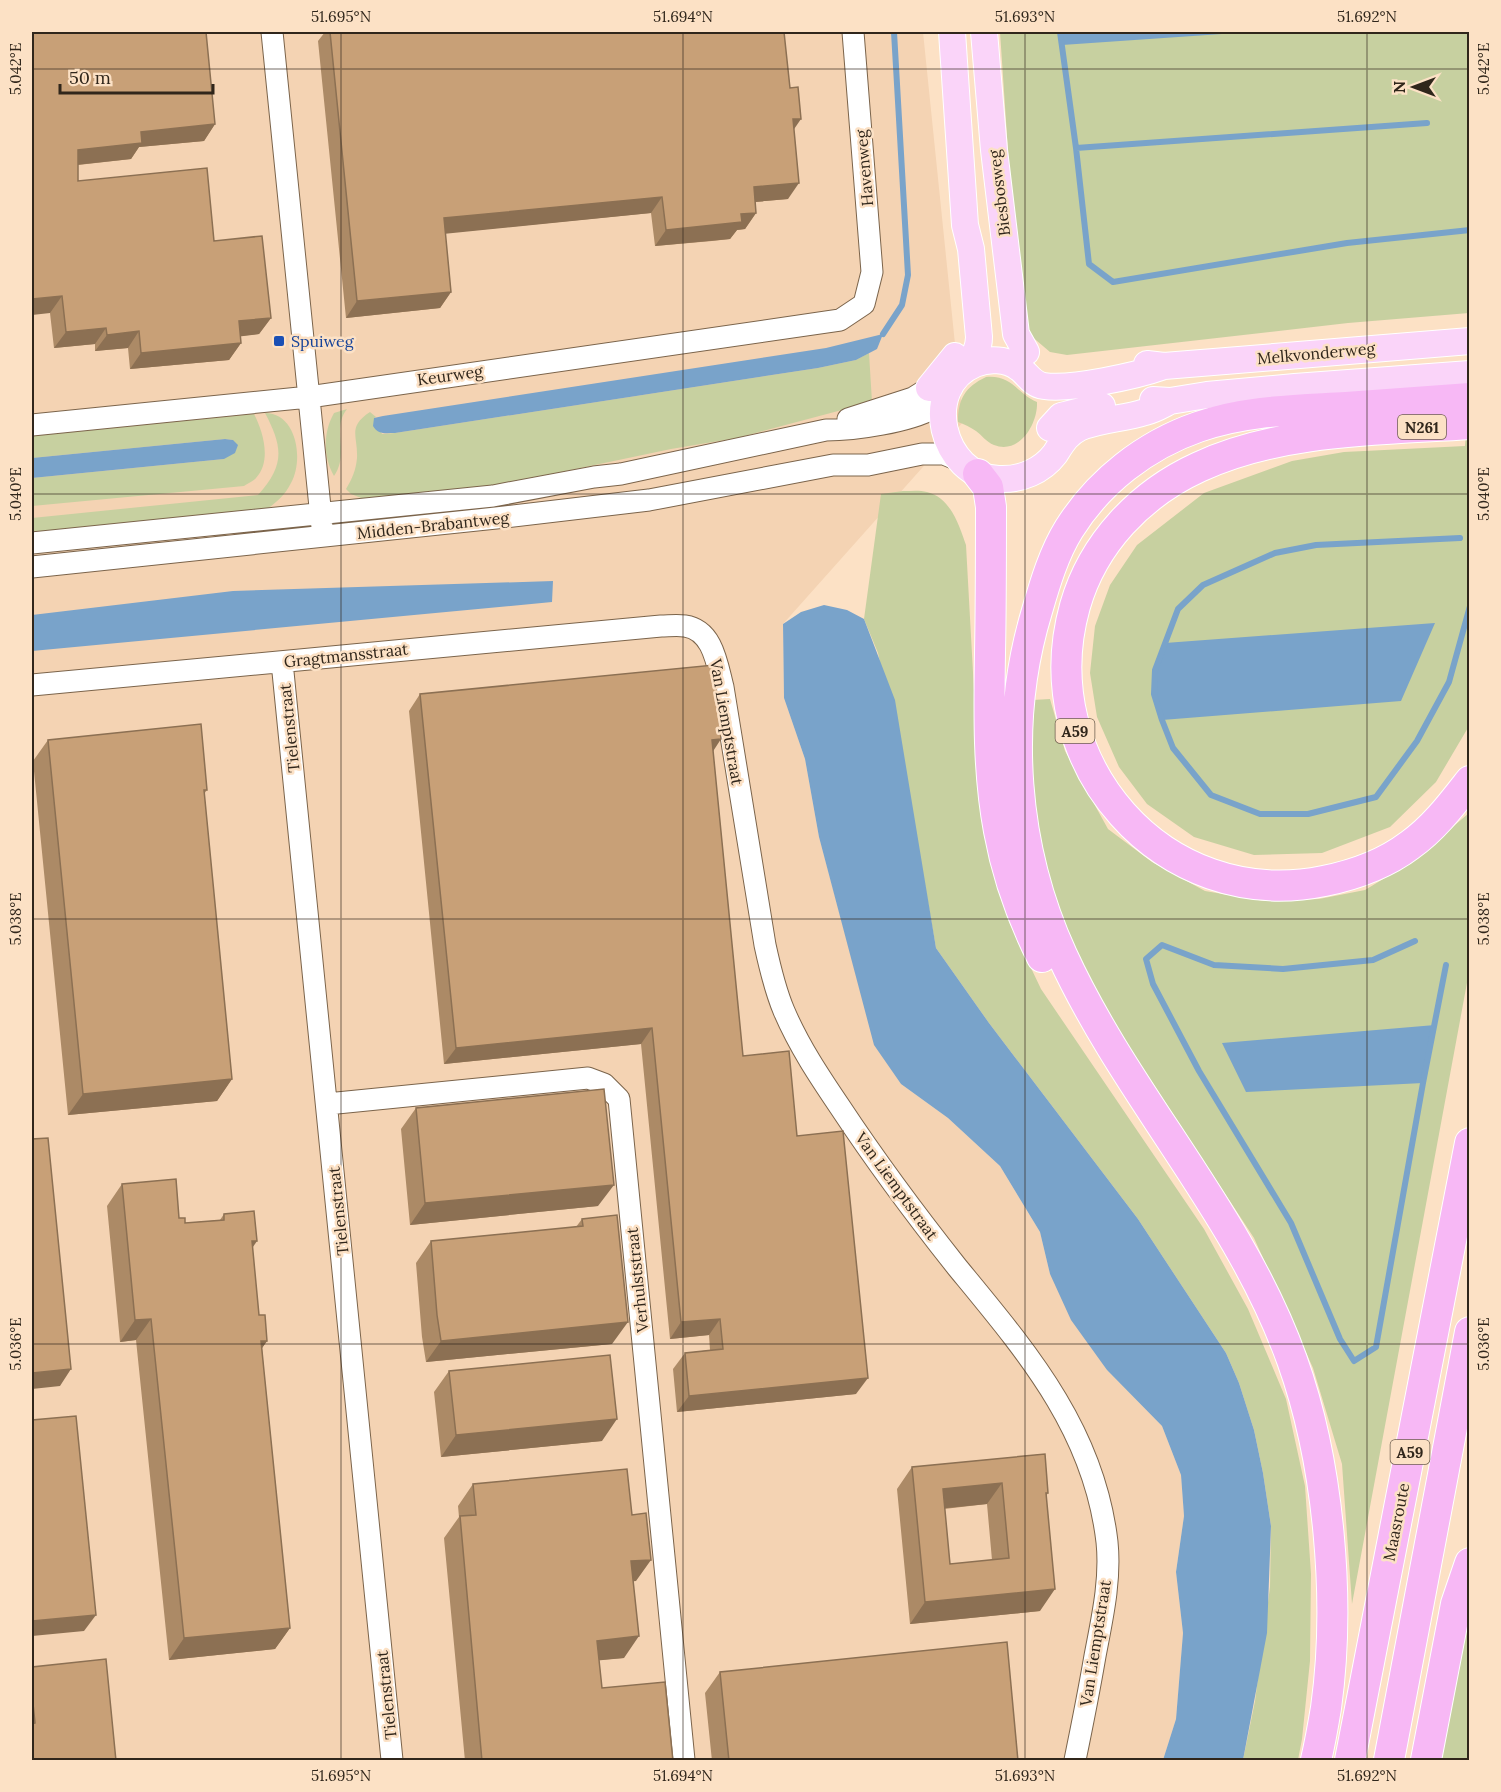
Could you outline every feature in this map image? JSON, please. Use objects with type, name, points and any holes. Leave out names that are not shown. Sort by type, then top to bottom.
[{"type":"highway","points":[[1316,1761],[1326,1708],[1332,1613],[1325,1500],[1310,1421],[1292,1358],[1271,1307],[1249,1263],[1227,1225],[1148,1106],[1103,1031],[1062,956],[1038,894],[1018,790],[1017,753],[1022,674],[1033,623],[1057,554],[1069,530],[1086,506],[1120,470],[1145,453],[1199,426],[1225,420],[1283,411],[1470,398]]},
{"type":"highway","name":"N261","points":[[1375,430],[1470,424]]},
{"type":"highway","name":"A59","points":[[1375,430],[1280,442],[1240,451],[1198,467],[1166,485],[1140,504],[1110,535],[1080,589],[1067,650],[1066,683],[1070,714],[1088,765],[1116,807],[1135,827],[1161,848],[1185,862],[1218,875],[1245,882],[1283,886],[1308,884],[1343,877],[1377,864],[1419,838],[1445,813],[1470,781]]},
{"type":"highway","points":[[961,457],[988,487],[992,507],[990,750],[999,831],[1008,868],[1030,934],[1061,991],[1101,1053],[1148,1106]]},
{"type":"highway","name":"Maasroute","points":[[1350,1761],[1470,1143]]},
{"type":"highway","name":"A59","points":[[1389,1761],[1470,1332]]},
{"type":"highway","points":[[1426,1761],[1456,1604],[1470,1563]]},
{"type":"main road","name":"Biesbosweg","points":[[952,32],[965,225],[971,249],[968,355]]},
{"type":"main road","name":"Biesbosweg","points":[[984,32],[995,162],[1016,334],[1041,369]]},
{"type":"main road","name":"Melkvonderweg","points":[[1041,369],[1060,387],[1140,375],[1164,366],[1470,341]]},
{"type":"main road","points":[[993,343],[1006,345],[1041,369],[1054,406],[1059,432],[1044,465],[1033,473],[1000,479],[961,457],[943,423],[938,391],[952,384],[968,355],[993,343]]},
{"type":"main road","points":[[968,355],[1001,361],[1020,368],[1034,383],[1041,369]]},
{"type":"main road","name":"Melkvonderweg","points":[[1059,432],[1147,412],[1170,401],[1207,395],[1470,374]]},
{"type":"main road","points":[[961,457],[961,440],[987,460],[1006,462],[1024,458],[1045,439],[1059,432]]},
{"type":"street","points":[[273,32],[322,537]]},
{"type":"street","name":"Havenweg","points":[[853,32],[872,273],[864,304]]},
{"type":"street","name":"Keurweg","points":[[32,425],[309,397],[840,320],[864,304]]},
{"type":"street","name":"Midden-Brabantweg","points":[[32,543],[493,496],[621,474],[826,430],[853,416],[938,391]]},
{"type":"street","name":"Midden-Brabantweg","points":[[32,567],[649,500],[833,465],[865,453],[938,437],[961,457]]},
{"type":"street","name":"Gragtmansstraat","points":[[32,686],[661,626]]},
{"type":"street","name":"Van Liemptstraat","points":[[661,626],[686,626],[703,633],[715,654],[723,687],[765,945],[783,1010],[804,1053],[887,1177],[1025,1351],[1077,1434],[1090,1466],[1101,1504],[1107,1544],[1107,1589],[1075,1761]]},
{"type":"street","name":"Tielenstraat","points":[[282,662],[392,1761]]},
{"type":"street","name":"Verhulststraat","points":[[327,1104],[588,1078],[604,1084],[619,1099],[684,1761]]},
{"type":"shaded area","points":[[32,32],[923,32],[963,422],[783,624],[784,698],[805,759],[819,837],[875,1045],[901,1084],[948,1118],[1000,1166],[1040,1232],[1050,1274],[1107,1370],[1162,1426],[1181,1475],[1184,1516],[1176,1572],[1183,1633],[1176,1719],[1163,1760],[32,1760]]},
{"type":"green space","points":[[1000,32],[1469,32],[1469,313],[1348,323],[1067,355],[1050,352],[1030,335],[1015,255]]},
{"type":"green space","points":[[869,353],[872,402],[737,438],[671,449],[495,486],[369,501],[351,494],[346,489],[356,462],[356,427],[358,422],[370,412],[376,417],[374,418],[382,434],[395,433],[818,368],[856,360]]},
{"type":"green space","points":[[986,377],[1002,379],[1037,402],[1037,410],[1031,427],[1026,435],[1012,445],[1003,447],[994,445],[974,430],[958,422],[959,407],[964,395],[973,385]]},
{"type":"green space","points":[[1469,397],[1469,726],[1436,782],[1390,827],[1322,853],[1254,855],[1194,837],[1147,804],[1119,767],[1097,717],[1090,673],[1095,626],[1110,585],[1137,545],[1204,493],[1292,461],[1344,452],[1465,446]]},
{"type":"green space","points":[[347,409],[340,425],[341,459],[334,476],[326,453],[326,436],[334,413]]},
{"type":"green space","points":[[265,413],[276,415],[291,429],[297,451],[295,473],[291,483],[280,498],[266,510],[32,537],[32,518],[258,495],[273,474],[278,456],[275,436]]},
{"type":"green space","points":[[254,414],[263,437],[264,463],[255,479],[244,486],[32,506],[32,478],[224,459],[233,440],[32,458],[32,436]]},
{"type":"green space","points":[[903,491],[927,492],[942,500],[953,513],[966,545],[981,818],[1010,924],[1041,989],[1204,1229],[1248,1309],[1286,1399],[1305,1486],[1311,1574],[1310,1661],[1298,1760],[1243,1760],[1255,1701],[1270,1587],[1271,1526],[1254,1430],[1239,1383],[1226,1353],[1138,1219],[989,1023],[936,948],[915,829],[878,653],[864,619],[881,494]]},
{"type":"green space","points":[[1050,699],[1065,751],[1108,829],[1152,862],[1205,891],[1264,901],[1319,899],[1365,890],[1413,861],[1469,813],[1469,972],[1352,1604],[1342,1464],[1313,1368],[1254,1238],[1109,1016],[1071,949],[1047,884],[1027,755],[1033,700]]},
{"type":"green space","points":[[1469,1617],[1469,1760],[1429,1760]]},
{"type":"water","points":[[1060,32],[1251,32],[1062,45]]},
{"type":"water","points":[[883,334],[877,349],[856,360],[818,368],[395,433],[380,432],[373,426],[374,418],[383,416],[826,348]]},
{"type":"water","points":[[233,440],[238,445],[235,453],[224,459],[32,478],[32,458]]},
{"type":"water","points":[[553,581],[552,602],[32,651],[32,615],[233,591]]},
{"type":"water","points":[[824,605],[847,610],[864,619],[895,700],[936,948],[989,1023],[1138,1219],[1226,1353],[1239,1383],[1254,1430],[1271,1526],[1267,1633],[1243,1760],[1163,1760],[1176,1719],[1183,1633],[1176,1572],[1184,1516],[1181,1475],[1162,1426],[1107,1370],[1071,1320],[1050,1274],[1040,1232],[1000,1166],[948,1118],[901,1084],[874,1045],[819,837],[805,759],[784,698],[783,624],[801,612]]},
{"type":"water","points":[[1435,623],[1401,701],[1162,720],[1155,681],[1165,643]]},
{"type":"water","points":[[1435,1025],[1423,1083],[1246,1092],[1222,1043]]},
{"type":"building","points":[[32,32],[206,32],[215,124],[141,132],[142,143],[78,150],[78,181],[207,168],[214,241],[262,236],[271,318],[239,321],[241,343],[141,353],[139,331],[107,335],[106,328],[66,332],[62,296],[32,299]]},
{"type":"building","points":[[330,32],[784,32],[790,88],[798,87],[801,119],[793,119],[799,183],[754,187],[756,213],[741,214],[742,222],[666,230],[662,197],[444,218],[451,292],[357,301]]},
{"type":"building","points":[[714,665],[721,739],[712,740],[743,1056],[789,1051],[797,1136],[843,1131],[868,1378],[689,1396],[685,1353],[723,1349],[720,1319],[681,1322],[652,1028],[456,1048],[420,694]]},
{"type":"building","points":[[201,724],[207,790],[204,790],[232,1079],[83,1094],[48,740]]},
{"type":"building","points":[[604,1089],[614,1185],[425,1203],[416,1108]]},
{"type":"building","points":[[48,1138],[71,1369],[32,1373],[32,1139]]},
{"type":"building","points":[[176,1179],[179,1218],[185,1218],[185,1223],[224,1220],[224,1214],[254,1211],[257,1241],[252,1241],[259,1315],[265,1315],[267,1341],[261,1341],[290,1628],[184,1638],[151,1319],[135,1320],[122,1184]]},
{"type":"building","points":[[617,1215],[628,1322],[441,1341],[431,1241],[583,1226],[582,1219]]},
{"type":"building","points":[[610,1355],[617,1419],[456,1435],[449,1371]]},
{"type":"building","points":[[76,1416],[96,1615],[32,1621],[32,1420]]},
{"type":"building","points":[[1045,1454],[1048,1493],[1046,1493],[1055,1589],[925,1602],[912,1467]],"holes":[[[1002,1483],[1009,1558],[950,1564],[943,1489]]]},
{"type":"building","points":[[627,1469],[632,1515],[646,1513],[651,1560],[631,1561],[639,1636],[597,1641],[602,1688],[665,1682],[673,1761],[482,1761],[460,1516],[476,1515],[473,1484]]},
{"type":"building","points":[[1007,1642],[1018,1761],[729,1761],[720,1672]]},
{"type":"building","points":[[106,1659],[116,1761],[32,1761],[32,1724],[35,1723],[32,1667]]},
{"type":"waterway","points":[[883,334],[902,305],[908,275],[894,32]]},
{"type":"waterway","points":[[1060,32],[1076,148]]},
{"type":"waterway","points":[[1427,123],[1076,148],[1089,264],[1113,282],[1347,243],[1470,230]]},
{"type":"waterway","points":[[1460,538],[1316,545],[1275,553],[1203,585],[1178,609],[1155,670],[1154,694],[1173,748],[1211,795],[1260,814],[1308,814],[1376,797],[1417,741],[1449,682],[1470,606]]},
{"type":"waterway","points":[[1415,941],[1373,960],[1283,969],[1214,965],[1162,945],[1146,959],[1153,984],[1199,1071],[1291,1223],[1340,1339],[1354,1361],[1376,1347],[1446,965]]},
{"type":"place","name":"Spuiweg","points":[[279,341]]}]
